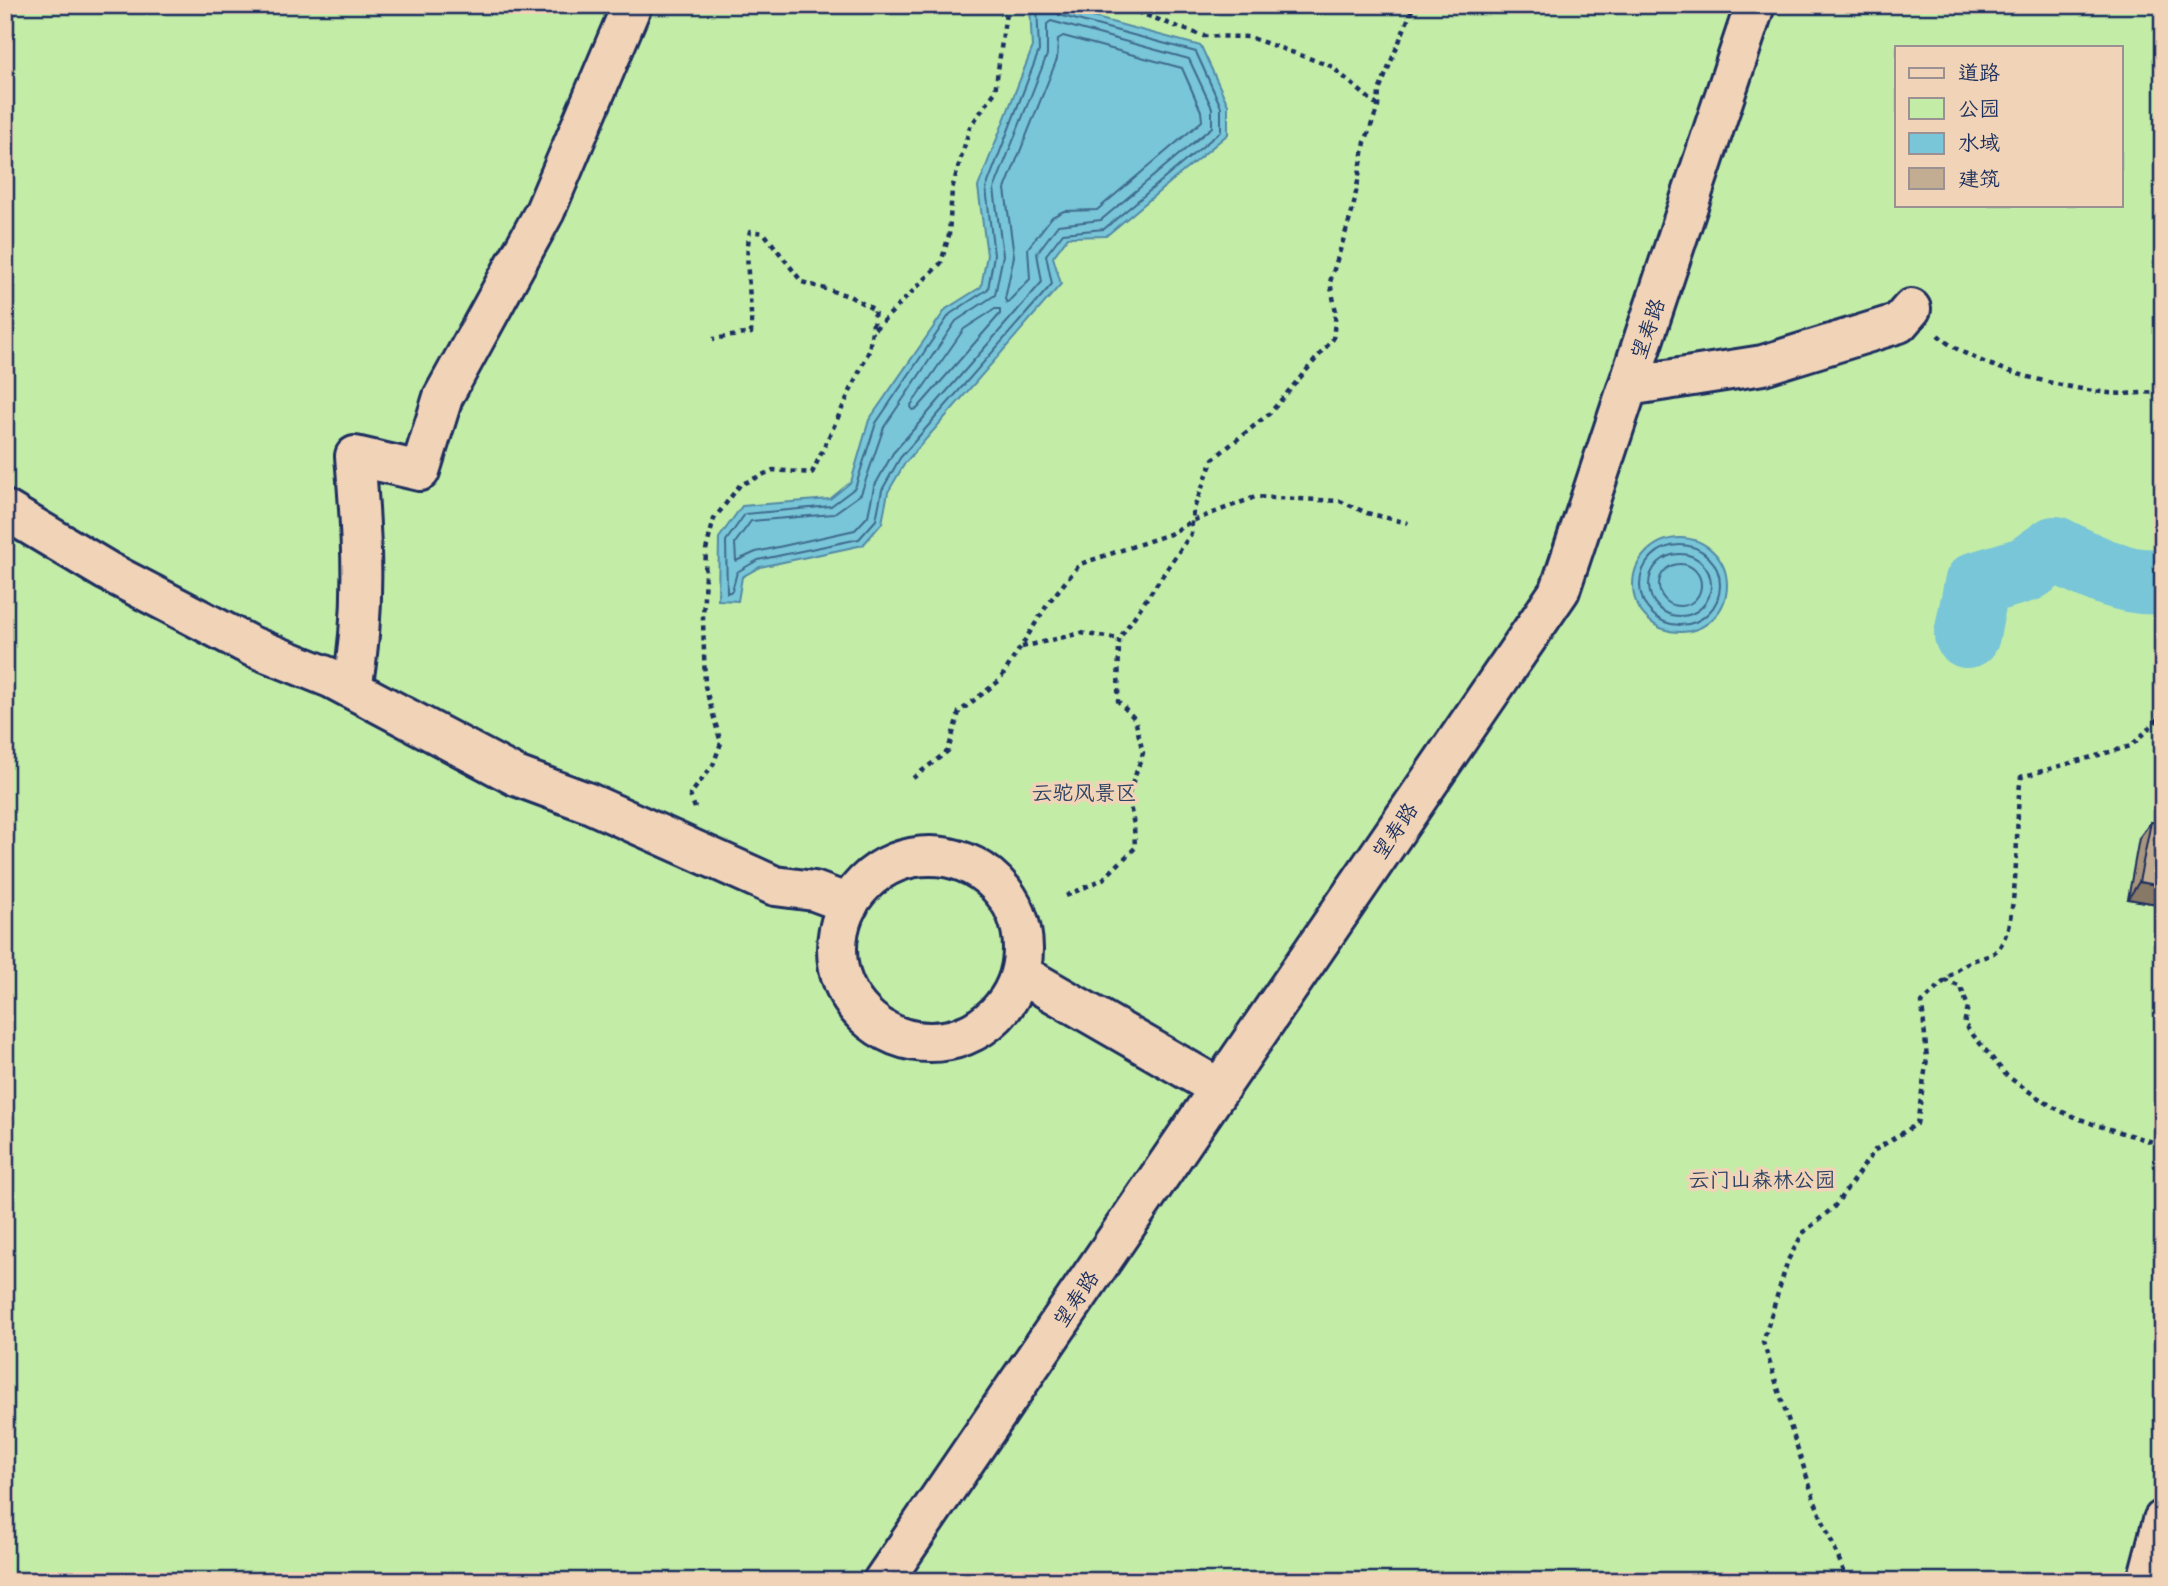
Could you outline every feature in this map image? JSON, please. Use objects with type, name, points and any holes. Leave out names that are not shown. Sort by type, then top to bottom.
[{"type":"street","points":[[352,689],[361,638],[363,577],[355,456],[420,471],[443,397],[545,211],[632,5]]},
{"type":"street","name":"望寿路","points":[[883,1581],[1560,590],[1755,5]]},
{"type":"street","points":[[1629,387],[1763,365],[1899,323],[1911,309]]},
{"type":"street","points":[[5,510],[107,571],[251,646],[352,689],[516,776],[589,803],[775,886],[814,891],[849,904]]},
{"type":"street","points":[[936,855],[963,861],[988,874],[1007,895],[1020,919],[1023,938],[1021,974],[1008,1002],[987,1024],[960,1038],[929,1043],[899,1037],[872,1022],[851,1000],[839,972],[836,942],[849,904],[860,886],[882,869],[908,858],[936,855]]},
{"type":"street","points":[[1021,974],[1219,1088]]},
{"type":"street","points":[[2147,1581],[2163,1520]]},
{"type":"path","points":[[875,330],[941,263],[949,235],[952,189],[971,127],[995,92],[1007,5]]},
{"type":"path","points":[[1118,5],[1203,36],[1249,37],[1331,66],[1378,107]]},
{"type":"path","points":[[1066,896],[1103,879],[1135,848],[1128,796],[1143,752],[1135,719],[1118,701],[1119,639],[1191,534],[1193,511],[1213,459],[1270,413],[1333,339],[1336,312],[1330,282],[1353,209],[1366,142],[1378,107],[1379,91],[1414,5]]},
{"type":"path","points":[[5,34],[14,35]]},
{"type":"path","points":[[699,819],[690,795],[713,765],[722,743],[705,686],[706,551],[713,519],[740,485],[773,470],[812,473],[869,351],[875,330],[875,310],[849,296],[802,282],[764,233],[750,231],[746,249],[752,310],[751,333],[713,339]]},
{"type":"path","points":[[1911,309],[1944,341],[1980,359],[2047,383],[2111,394],[2163,392]]},
{"type":"path","points":[[913,778],[948,751],[959,712],[999,681],[1049,602],[1080,564],[1170,534],[1192,521],[1255,497],[1340,501],[1367,513],[1408,523]]},
{"type":"path","points":[[1021,647],[1081,633],[1119,639]]},
{"type":"path","points":[[1848,1581],[1815,1502],[1763,1342],[1788,1260],[1803,1233],[1834,1207],[1875,1150],[1916,1124],[1927,1059],[1922,1003],[1944,980],[1969,962],[1996,951],[2011,924],[2017,843],[2016,803],[2021,777],[2131,746],[2163,714]]},
{"type":"path","points":[[1944,980],[1961,987],[1968,1007],[1964,1024],[2007,1076],[2060,1111],[2163,1145]]},
{"type":"green space","name":"云驼风景区","points":[[5,5],[2163,5],[2163,1581],[5,1581]]},
{"type":"water","points":[[1030,5],[1048,5],[1201,46],[1228,105],[1228,134],[1106,236],[1068,237],[1053,257],[1061,284],[905,463],[888,492],[882,523],[863,545],[760,567],[742,577],[738,601],[718,600],[719,538],[742,506],[830,499],[851,482],[869,420],[946,309],[981,287],[987,255],[978,187],[1032,49]]},
{"type":"water","points":[[1680,538],[1698,542],[1713,552],[1723,567],[1727,585],[1723,603],[1713,618],[1698,628],[1680,632],[1662,628],[1647,618],[1637,603],[1633,585],[1637,567],[1647,552],[1662,542]]},
{"type":"building","points":[[2151,822],[2163,824],[2163,886],[2139,882]]},
{"type":"waterway","points":[[1967,635],[1977,584],[2027,569],[2055,549],[2094,568],[2121,577],[2163,581]]},
{"type":"park label","name":"云门山森林公园","points":[[1762,1180]]}]
